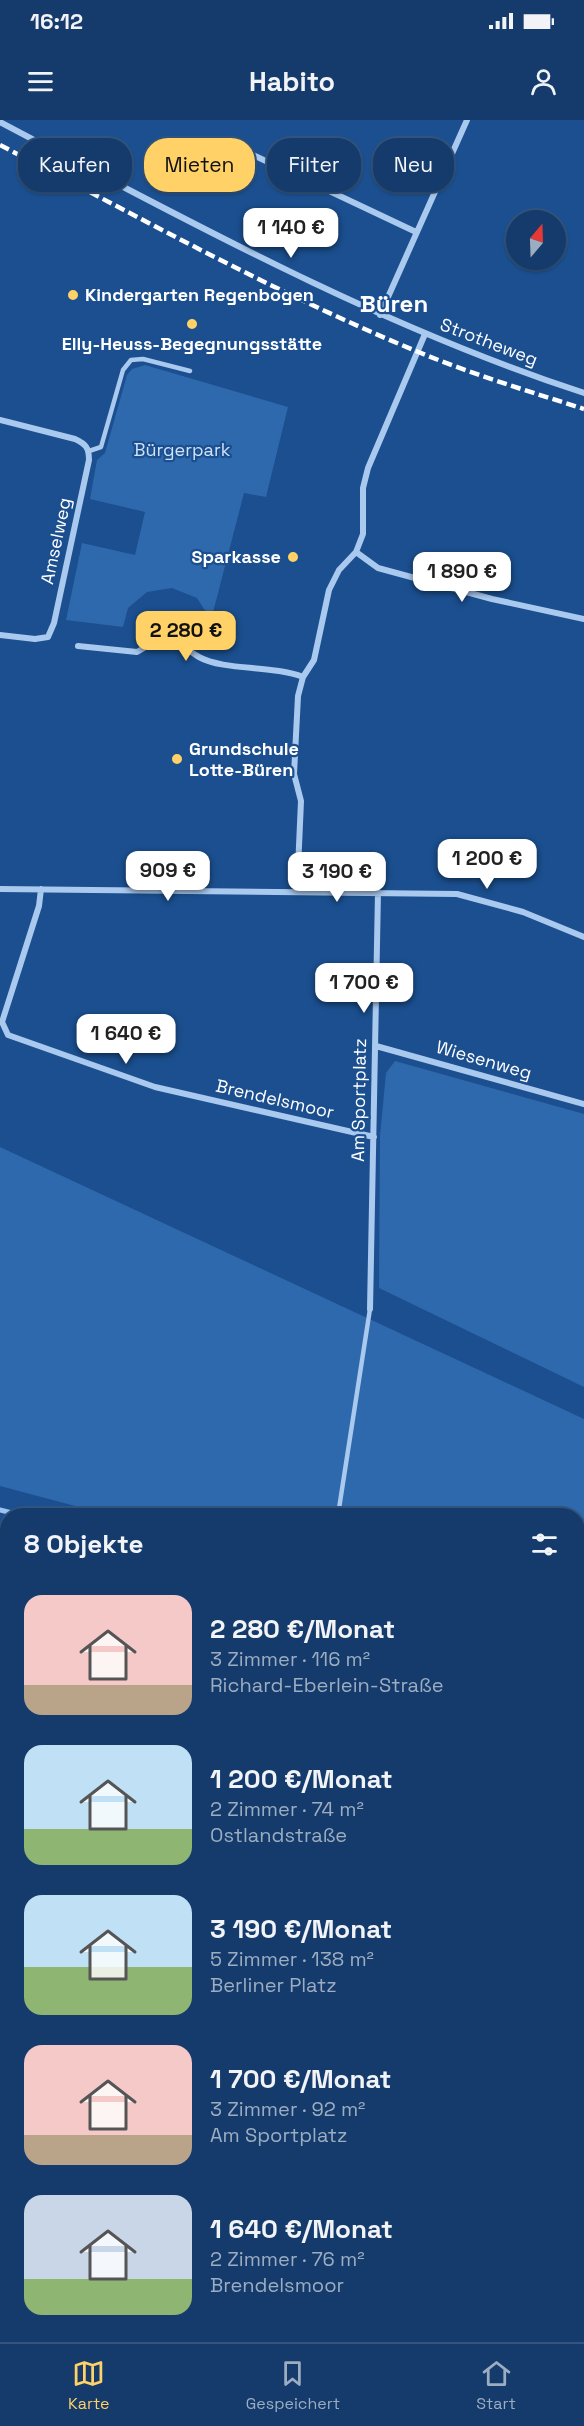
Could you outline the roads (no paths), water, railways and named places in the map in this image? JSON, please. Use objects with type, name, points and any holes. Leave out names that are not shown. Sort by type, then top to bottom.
[{"type":"street","points":[[380,315],[467,120]]},
{"type":"street","name":"Strotheweg","points":[[0,122],[257,255],[380,315],[584,393]]},
{"type":"street","points":[[255,156],[416,232]]},
{"type":"street","points":[[297,891],[301,801],[294,774],[298,696],[303,677],[314,660],[329,590],[339,570],[356,552],[363,534],[363,488],[368,468],[425,334]]},
{"type":"street","points":[[0,420],[75,439],[84,443],[89,451]]},
{"type":"street","name":"Amselweg","points":[[0,634],[35,639],[48,637],[54,622],[89,451]]},
{"type":"street","points":[[356,552],[378,568],[492,599],[584,619]]},
{"type":"street","points":[[78,646],[137,652],[170,633],[199,657],[212,662],[282,670],[303,677]]},
{"type":"street","points":[[0,889],[457,894],[523,912],[584,937]]},
{"type":"street","name":"Brendelsmoor","points":[[41,889],[39,906],[2,1022],[8,1035],[154,1087],[374,1137]]},
{"type":"street","name":"Am Sportplatz","points":[[370,1309],[378,892]]},
{"type":"street","name":"Wiesenweg","points":[[376,1046],[584,1104]]},
{"type":"lane","points":[[89,451],[101,447],[123,370],[131,360],[143,359],[190,371]]},
{"type":"lane","points":[[339,1508],[370,1309]]},
{"type":"railway","points":[[0,145],[258,279],[363,328],[458,367],[584,409]]},
{"type":"place","name":"Kindergarten Regenbogen","points":[[73,295]]},
{"type":"place","name":"Elly-Heuss-Begegnungsstätte","points":[[192,324]]},
{"type":"place","name":"Sparkasse","points":[[293,557]]},
{"type":"place","name":"Grundschule Lotte-Büren","points":[[177,759]]},
{"type":"district","name":"Büren","points":[[394,304]]},
{"type":"park label","name":"Bürgerpark","points":[[182,450]]}]
